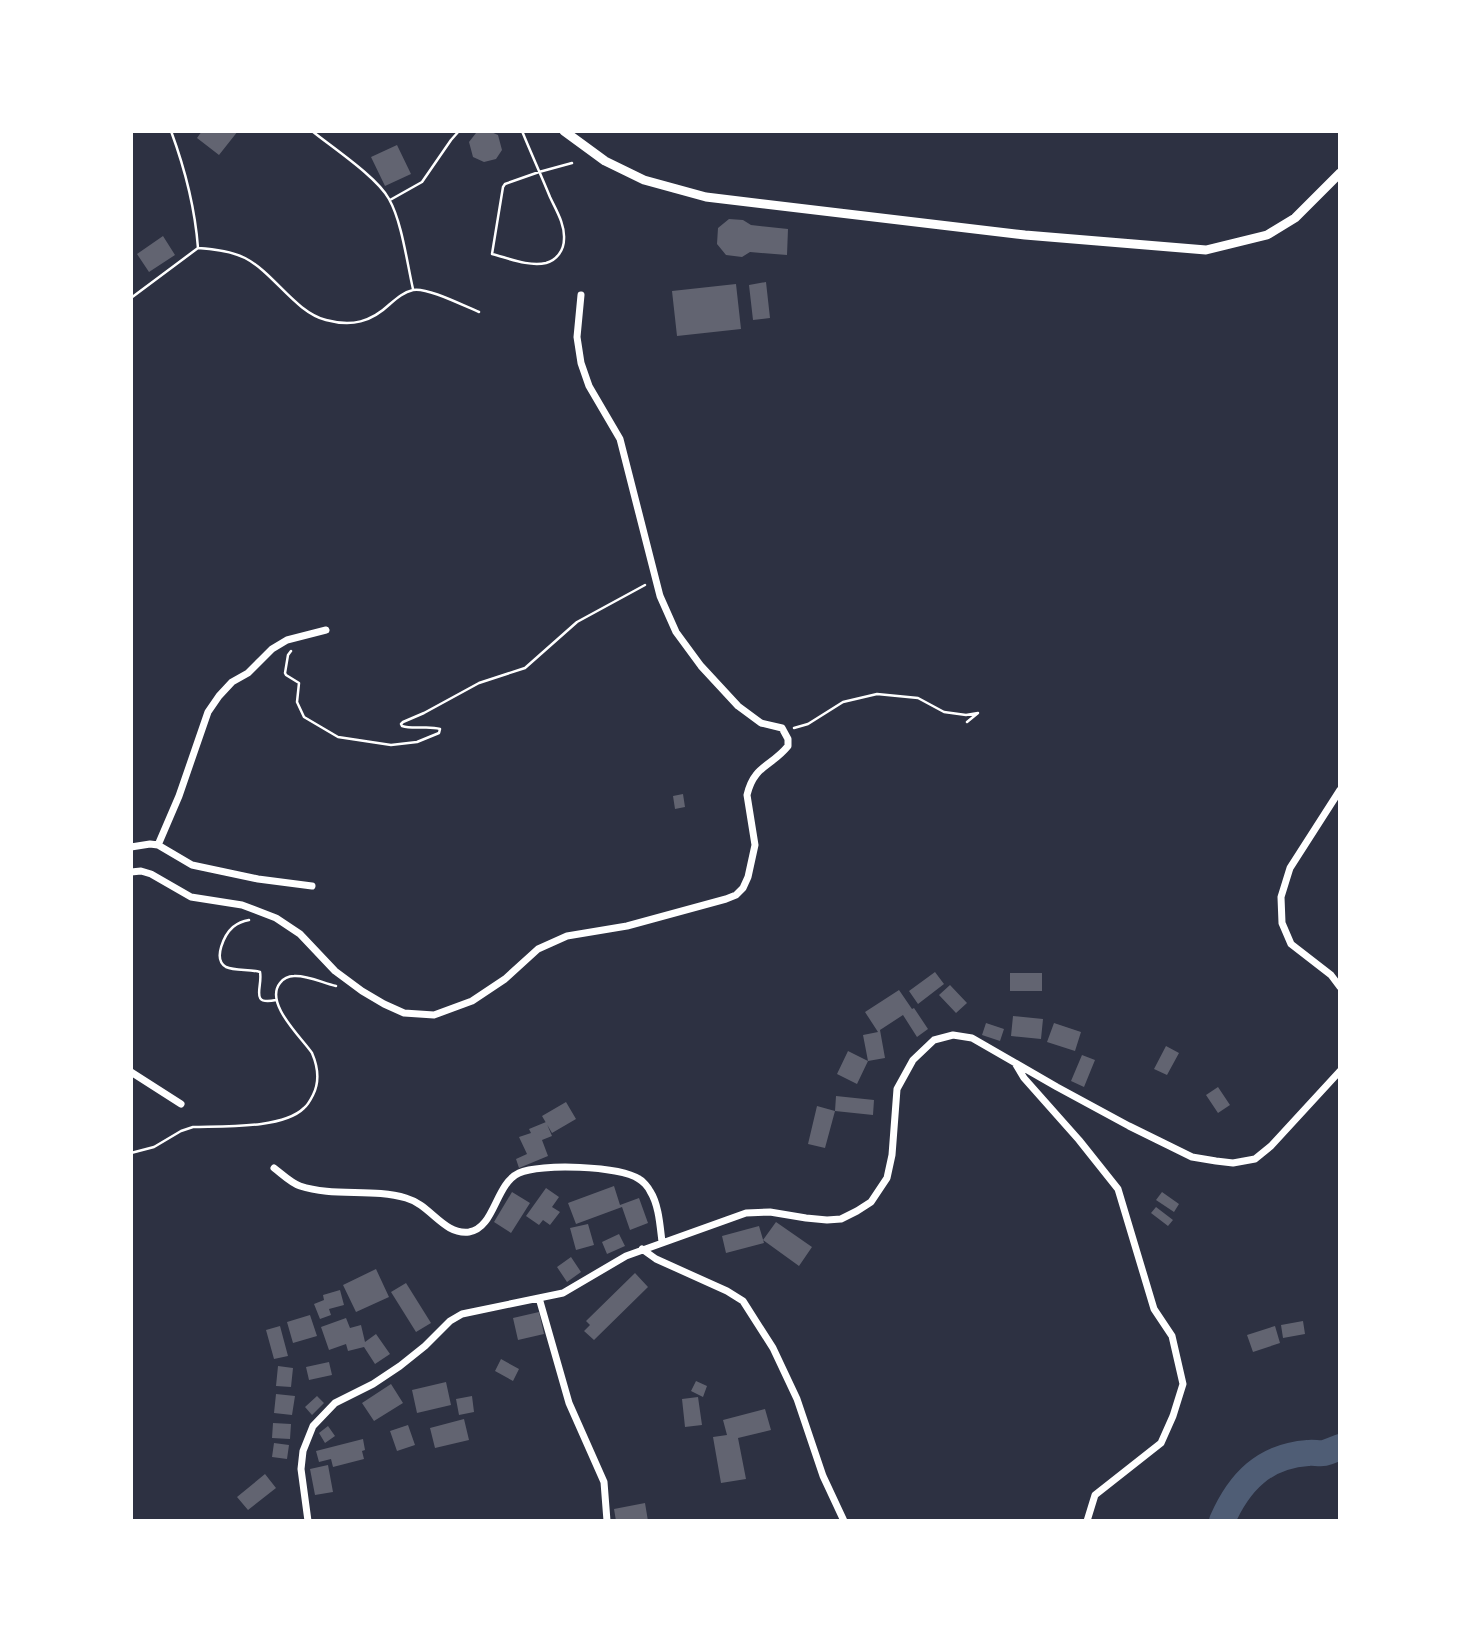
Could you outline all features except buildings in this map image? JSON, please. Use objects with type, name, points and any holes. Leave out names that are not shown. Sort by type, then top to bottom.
[{"type":"street","points":[[564,131],[605,161],[644,180],[706,197],[1025,235],[1206,250],[1267,234],[1295,218],[1340,173]]},
{"type":"street","points":[[131,872],[151,874],[191,897],[242,905],[273,917],[300,934],[335,971],[362,991],[404,1013],[433,1015],[472,1001],[505,979],[538,949],[567,936],[627,926],[714,903],[736,895],[743,888],[755,845],[747,795],[749,787],[753,777],[788,746],[788,739],[782,728],[761,723],[737,706],[701,666],[676,632],[660,596],[620,439],[589,386],[581,363],[577,337],[581,295]]},
{"type":"street","points":[[158,845],[179,796],[208,712],[219,696],[272,649],[287,640],[326,630]]},
{"type":"street","points":[[1340,790],[1290,868],[1281,897],[1282,923],[1292,944],[1331,975],[1340,986]]},
{"type":"street","points":[[131,847],[158,845],[192,865],[258,879],[312,886]]},
{"type":"street","points":[[308,1521],[301,1469],[303,1451],[313,1426],[335,1403],[373,1384],[400,1366],[450,1321],[462,1314],[563,1293],[642,1249],[746,1213],[770,1212],[806,1219],[841,1219],[871,1202],[887,1178],[892,1155],[897,1089],[913,1060],[934,1040],[953,1035],[972,1038],[1056,1087],[1192,1157],[1233,1163],[1255,1159],[1271,1146],[1340,1072]]},
{"type":"street","points":[[1015,1062],[1024,1078],[1118,1189],[1154,1309],[1172,1336],[1183,1384],[1161,1443],[1095,1495],[1087,1521]]},
{"type":"street","points":[[131,1072],[181,1104]]},
{"type":"street","points":[[274,1168],[298,1185],[315,1189],[403,1196],[419,1202],[449,1229],[459,1232],[471,1232],[486,1221],[506,1182],[517,1174],[532,1169],[554,1167],[621,1173],[640,1179],[651,1192],[662,1242]]},
{"type":"street","points":[[642,1249],[656,1259],[743,1301],[773,1348],[797,1399],[823,1476],[844,1521]]},
{"type":"street","points":[[539,1298],[569,1403],[604,1482],[607,1521]]},
{"type":"path","points":[[171,131],[192,201],[198,248]]},
{"type":"path","points":[[312,131],[374,181],[390,200],[404,245],[413,290]]},
{"type":"path","points":[[390,200],[422,182],[459,131]]},
{"type":"path","points":[[522,131],[539,172],[562,225],[562,249],[558,257],[535,264],[492,254],[502,187],[539,172],[572,163]]},
{"type":"path","points":[[131,298],[198,248],[220,250],[245,257],[300,306],[324,320],[361,322],[376,316],[401,295],[413,290],[429,292],[479,312]]},
{"type":"path","points":[[304,635],[288,655],[285,673],[299,683],[297,702],[304,717],[338,737],[401,745],[430,738],[440,731],[438,727],[407,728],[402,726],[403,722],[479,683],[528,666],[577,622],[644,585]]},
{"type":"path","points":[[785,731],[808,724],[843,702],[877,694],[918,698],[944,712],[966,715],[978,713],[967,722]]},
{"type":"path","points":[[273,917],[249,920],[232,928],[223,939],[220,960],[225,966],[260,972],[259,998],[265,1003],[276,1000]]},
{"type":"path","points":[[131,1153],[154,1147],[193,1127],[272,1123],[303,1110],[316,1090],[317,1070],[312,1053],[279,1008],[275,993],[277,987],[282,980],[301,976],[362,991]]},
{"type":"waterway","points":[[1222,1521],[1236,1494],[1266,1466],[1292,1455],[1324,1453],[1340,1447]]}]
